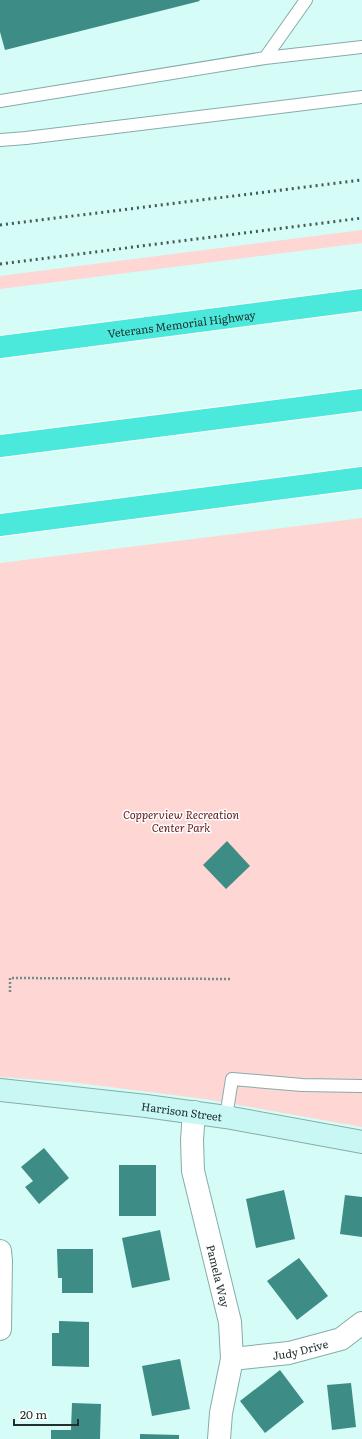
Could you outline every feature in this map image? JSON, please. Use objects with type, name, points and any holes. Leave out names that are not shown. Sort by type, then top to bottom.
[{"type":"highway","name":"Veterans Memorial Highway","points":[[0,347],[362,300]]},
{"type":"highway","points":[[0,446],[362,400]]},
{"type":"highway","points":[[0,525],[362,478]]},
{"type":"street","name":"Harrison Street","points":[[0,1090],[194,1112],[362,1142]]},
{"type":"street","name":"Pamela Way","points":[[194,1112],[192,1140],[193,1171],[230,1322],[232,1359],[221,1413],[219,1439]]},
{"type":"street","points":[[0,1251],[0,1329]]},
{"type":"street","name":"Judy Drive","points":[[232,1359],[289,1353],[341,1339],[362,1323]]},
{"type":"lane","points":[[265,58],[306,0]]},
{"type":"lane","points":[[0,101],[265,58],[362,47]]},
{"type":"lane","points":[[0,140],[362,97]]},
{"type":"lane","points":[[226,1118],[232,1079],[302,1085],[362,1086]]},
{"type":"path","points":[[10,992],[10,978],[232,979]]},
{"type":"green space","points":[[362,230],[362,243],[0,289],[0,276]]},
{"type":"green space","name":"Copperview Recreation Center Park","points":[[362,518],[362,1127],[205,1099],[70,1082],[0,1077],[0,563]]},
{"type":"building","points":[[0,0],[200,1],[5,50],[0,32]]},
{"type":"building","points":[[227,841],[250,866],[226,889],[203,865]]},
{"type":"building","points":[[44,1148],[69,1178],[39,1204],[25,1187],[33,1181],[21,1167]]},
{"type":"building","points":[[119,1165],[156,1165],[156,1216],[119,1216]]},
{"type":"building","points":[[284,1190],[295,1239],[256,1248],[246,1199]]},
{"type":"building","points":[[345,1195],[362,1197],[362,1237],[340,1234]]},
{"type":"building","points":[[160,1230],[170,1280],[132,1288],[122,1238]]},
{"type":"building","points":[[57,1249],[93,1249],[93,1293],[62,1293],[62,1278],[58,1278]]},
{"type":"building","points":[[299,1258],[328,1296],[297,1320],[267,1281]]},
{"type":"building","points":[[59,1321],[89,1322],[89,1367],[52,1366],[52,1333],[59,1333]]},
{"type":"building","points":[[180,1359],[190,1409],[152,1416],[142,1366]]},
{"type":"building","points":[[280,1370],[304,1402],[265,1433],[240,1401]]},
{"type":"building","points":[[351,1383],[356,1427],[332,1430],[327,1385]]},
{"type":"building","points":[[72,1403],[101,1404],[100,1439],[51,1439],[51,1430],[71,1430]]},
{"type":"building","points":[[140,1434],[179,1435],[179,1439],[140,1439]]},
{"type":"railway","points":[[0,225],[362,180]]},
{"type":"railway","points":[[0,264],[362,218]]}]
